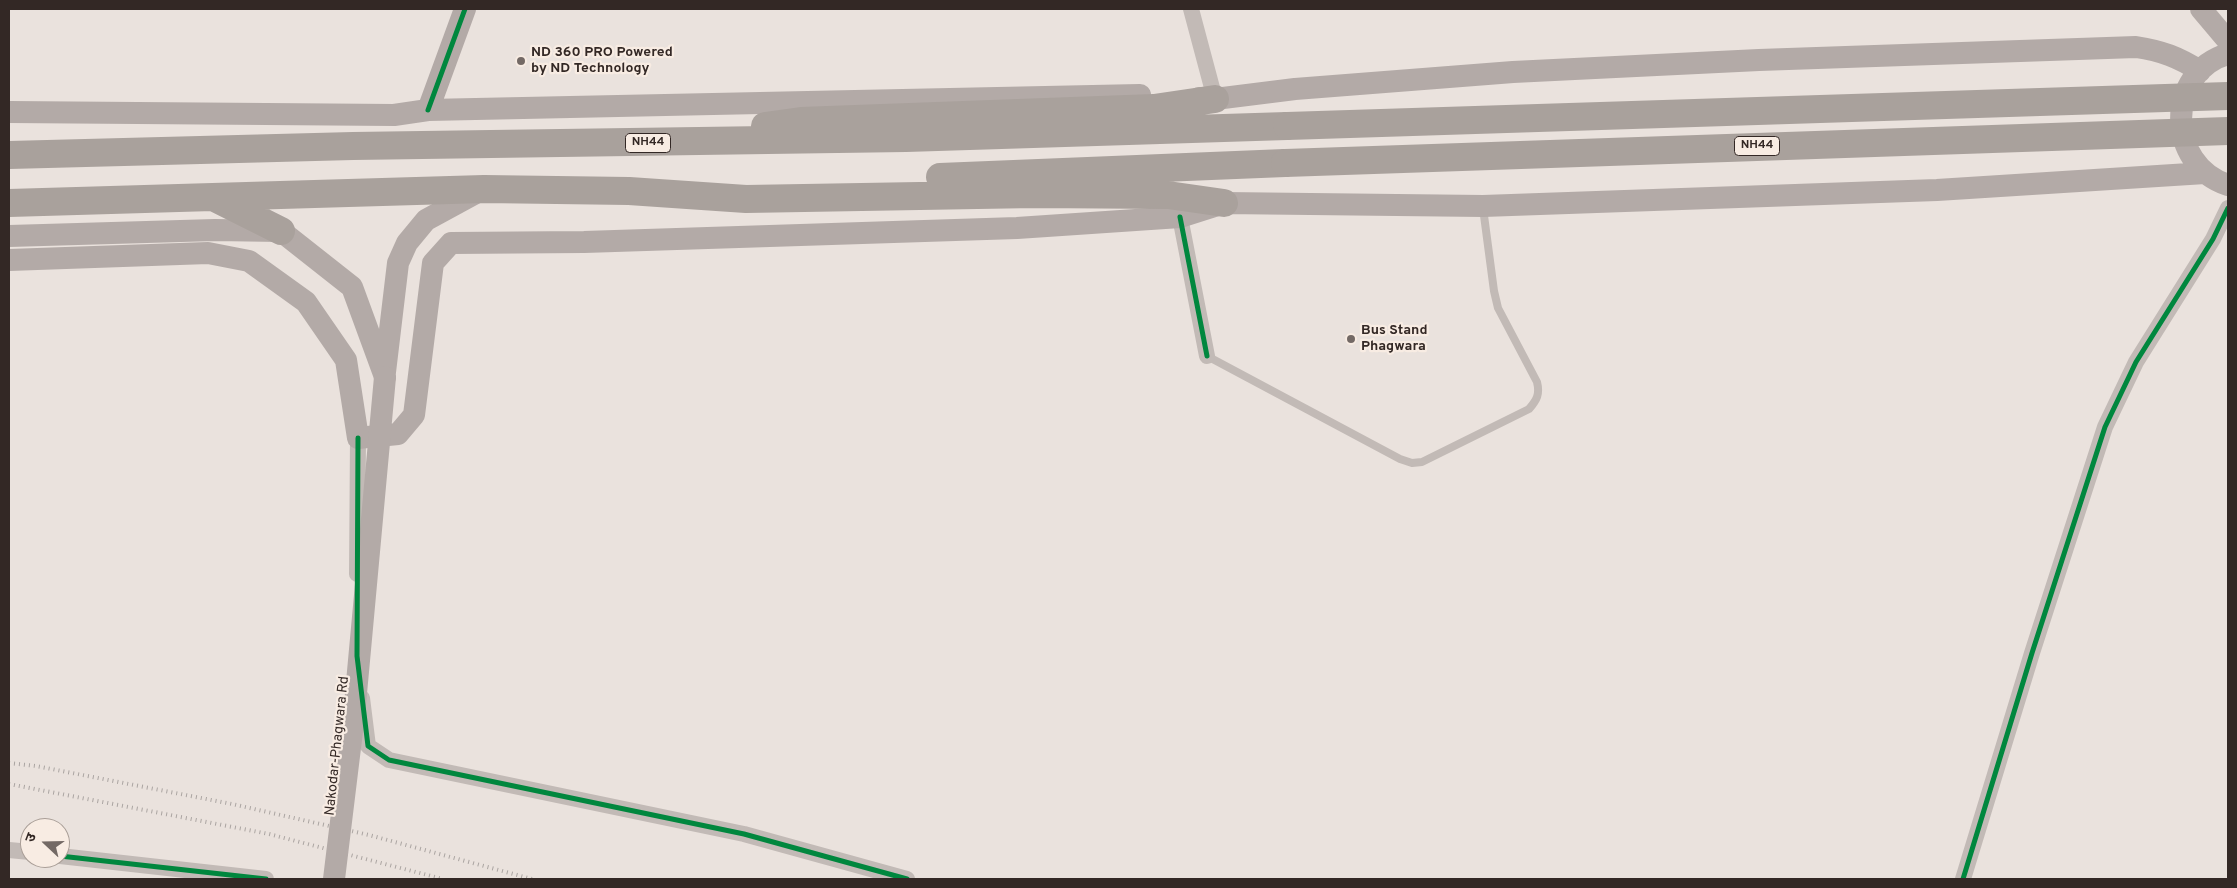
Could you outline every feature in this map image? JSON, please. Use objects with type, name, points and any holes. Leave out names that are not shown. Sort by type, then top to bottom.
[{"type":"highway","name":"NH44","points":[[9,155],[353,146],[916,138],[2228,96]]},
{"type":"highway","points":[[642,143],[801,121],[1154,108],[1215,99]]},
{"type":"highway","name":"NH44","points":[[9,203],[484,189],[629,191],[1285,163],[2228,131]]},
{"type":"highway","points":[[629,191],[746,199],[1035,194],[1168,195],[1224,203]]},
{"type":"highway","points":[[213,196],[281,231]]},
{"type":"main road","points":[[428,110],[465,9]]},
{"type":"main road","points":[[2201,9],[2228,41]]},
{"type":"main road","points":[[9,112],[394,115],[428,110],[984,98],[1144,95],[1215,99],[1295,89],[1513,72],[1759,60],[2136,47],[2156,50],[2178,57],[2200,71]]},
{"type":"main road","points":[[2228,54],[2211,62],[2200,71],[2188,86],[2182,104],[2180,123],[2184,142],[2193,159],[2205,173],[2228,184]]},
{"type":"main road","points":[[9,260],[208,253],[249,261],[306,302],[346,360],[358,438],[398,434],[414,415],[433,263],[451,243],[584,242],[1017,228],[1180,217],[1224,203],[1483,206],[1936,190],[2205,173]]},
{"type":"main road","name":"Nakodar-Phagwara Rd","points":[[334,879],[354,715],[385,377],[398,263],[407,244],[426,220],[484,189]]},
{"type":"main road","points":[[9,236],[215,230],[281,231],[352,287],[385,377]]},
{"type":"street","points":[[1191,9],[1215,99]]},
{"type":"street","points":[[1963,879],[2032,652],[2105,427],[2136,362],[2213,239],[2228,208]]},
{"type":"street","points":[[1180,217],[1207,356]]},
{"type":"street","points":[[358,438],[357,656],[368,746],[389,760],[744,834],[908,879]]},
{"type":"street","points":[[70,857],[266,879]]},
{"type":"lane","points":[[1207,356],[1400,459],[1412,463],[1422,462],[1529,409],[1536,402],[1540,391],[1498,308],[1483,206]]},
{"type":"railway","points":[[9,763],[36,766],[232,804],[369,835],[532,879]]},
{"type":"railway","points":[[9,784],[269,834],[443,879]]},
{"type":"cycle path","points":[[428,110],[465,9]]},
{"type":"cycle path","points":[[1963,879],[2032,653],[2105,427],[2136,362],[2213,239],[2228,208]]},
{"type":"cycle path","points":[[1180,217],[1207,356]]},
{"type":"cycle path","points":[[358,438],[357,656],[368,746],[389,760],[744,834],[907,879]]},
{"type":"cycle path","points":[[70,857],[266,879]]},
{"type":"place","name":"ND 360 PRO Powered by ND Technology","points":[[521,61]]},
{"type":"place","name":"Bus Stand Phagwara","points":[[1351,339]]}]
